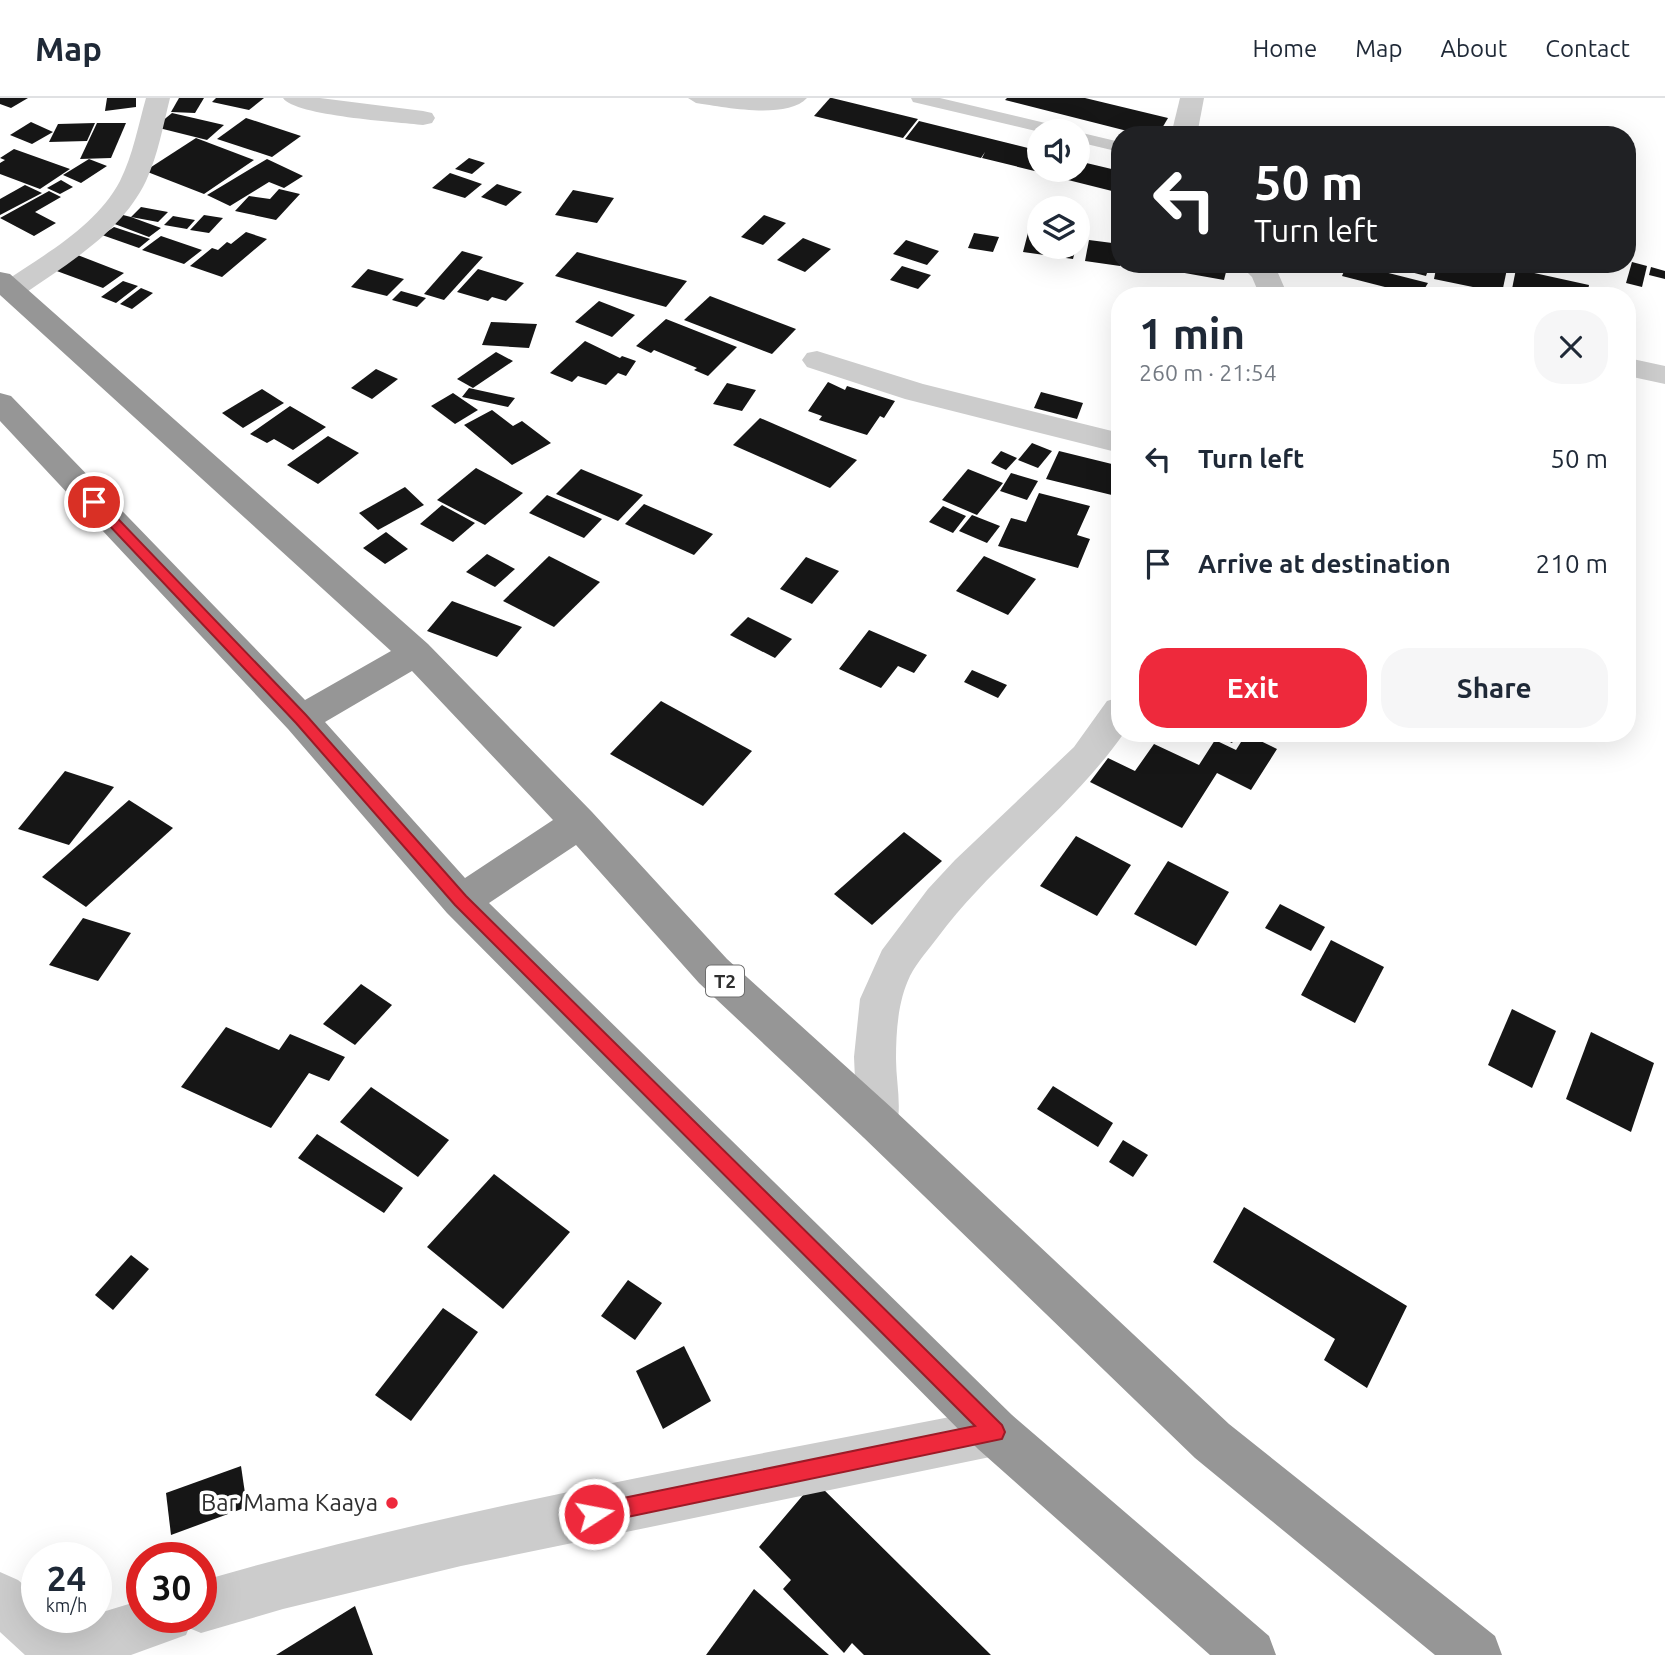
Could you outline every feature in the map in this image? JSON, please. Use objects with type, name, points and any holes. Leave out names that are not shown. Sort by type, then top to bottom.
[{"type":"highway","name":"T2","points":[[5,285],[416,653],[579,823],[713,971],[878,1123],[1212,1441],[1476,1655]]},
{"type":"highway","points":[[0,403],[301,719],[461,901],[995,1432],[1250,1655]]},
{"type":"highway","points":[[301,719],[416,653]]},
{"type":"highway","points":[[461,901],[579,823]]},
{"type":"street","points":[[5,285],[64,252],[117,206],[130,187],[140,161],[158,98]]},
{"type":"street","points":[[295,98],[317,105],[423,118]]},
{"type":"street","points":[[1186,126],[1192,98]]},
{"type":"street","points":[[817,360],[916,392],[1111,441]]},
{"type":"street","points":[[1636,369],[1665,375]]},
{"type":"street","points":[[878,1123],[875,1056],[880,999],[896,962],[942,901],[969,871],[1087,757],[1111,723]]},
{"type":"street","points":[[217,1602],[282,1583],[461,1541],[995,1432]]},
{"type":"street","points":[[0,1598],[56,1653],[126,1630]]},
{"type":"lane","points":[[696,98],[779,104],[799,98]]},
{"type":"lane","points":[[919,98],[1027,124]]},
{"type":"lane","points":[[1090,140],[1111,145]]},
{"type":"building","points":[[0,98],[28,98],[11,108],[0,104]]},
{"type":"building","points":[[107,98],[136,98],[136,107],[105,111]]},
{"type":"building","points":[[179,98],[204,98],[195,113],[171,112]]},
{"type":"building","points":[[216,98],[264,98],[249,110],[212,102]]},
{"type":"building","points":[[830,98],[918,119],[903,138],[814,116]]},
{"type":"building","points":[[1085,98],[1168,118],[1163,126],[1111,127],[1090,122],[1090,119],[1080,119],[1005,100]]},
{"type":"building","points":[[172,113],[224,125],[207,140],[155,127]]},
{"type":"building","points":[[246,118],[301,136],[272,157],[217,139]]},
{"type":"building","points":[[919,121],[1027,148],[1027,169],[982,158],[985,152],[981,158],[905,139]]},
{"type":"building","points":[[31,122],[53,132],[32,144],[10,135]]},
{"type":"building","points":[[95,123],[87,141],[49,142],[58,124]]},
{"type":"building","points":[[97,123],[126,123],[111,158],[80,159]]},
{"type":"building","points":[[196,138],[254,160],[204,194],[145,171]]},
{"type":"building","points":[[14,149],[70,169],[40,189],[0,174],[0,163],[5,160],[0,158]]},
{"type":"building","points":[[469,158],[485,163],[472,174],[455,169]]},
{"type":"building","points":[[89,159],[107,166],[81,183],[63,175]]},
{"type":"building","points":[[267,159],[303,176],[284,188],[269,182],[230,206],[207,195]]},
{"type":"building","points":[[1090,164],[1111,169],[1111,191],[1076,182],[1090,182]]},
{"type":"building","points":[[450,173],[482,184],[465,198],[432,188]]},
{"type":"building","points":[[61,180],[73,187],[60,194],[47,188]]},
{"type":"building","points":[[497,184],[522,192],[506,206],[481,197]]},
{"type":"building","points":[[25,185],[42,193],[0,215],[0,199]]},
{"type":"building","points":[[279,189],[300,194],[276,220],[235,211],[249,196],[270,199]]},
{"type":"building","points":[[573,190],[614,198],[597,223],[555,215]]},
{"type":"building","points":[[49,191],[61,197],[35,212],[56,223],[34,236],[0,218]]},
{"type":"building","points":[[141,207],[168,212],[158,222],[131,217]]},
{"type":"building","points":[[123,215],[161,228],[149,237],[112,223]]},
{"type":"building","points":[[204,215],[223,218],[209,233],[190,230]]},
{"type":"building","points":[[764,215],[786,223],[763,245],[741,237]]},
{"type":"building","points":[[173,216],[195,220],[187,229],[164,225]]},
{"type":"building","points":[[114,227],[150,239],[139,248],[102,235]]},
{"type":"building","points":[[246,232],[267,239],[222,277],[190,266],[212,248],[218,250],[227,242],[231,244]]},
{"type":"building","points":[[974,233],[999,237],[993,252],[968,248]]},
{"type":"building","points":[[161,236],[202,250],[184,264],[142,250]]},
{"type":"building","points":[[1027,237],[1027,253],[1023,252]]},
{"type":"building","points":[[803,238],[831,249],[805,272],[777,260]]},
{"type":"building","points":[[906,240],[939,251],[927,265],[893,254]]},
{"type":"building","points":[[1090,240],[1111,243],[1111,265],[1085,261],[1090,259]]},
{"type":"building","points":[[462,251],[483,257],[444,300],[424,294]]},
{"type":"building","points":[[577,252],[687,281],[666,307],[555,276]]},
{"type":"building","points":[[75,254],[124,273],[103,288],[54,270]]},
{"type":"building","points":[[1636,263],[1647,266],[1642,287],[1626,283],[1629,273],[1636,273]]},
{"type":"building","points":[[902,266],[931,275],[918,289],[890,280]]},
{"type":"building","points":[[1651,267],[1665,271],[1665,279],[1649,275]]},
{"type":"building","points":[[368,269],[404,279],[387,296],[351,287]]},
{"type":"building","points":[[478,269],[524,283],[506,301],[492,297],[488,301],[457,292]]},
{"type":"building","points":[[1185,273],[1226,273],[1224,280]]},
{"type":"building","points":[[1343,273],[1389,273],[1428,283],[1426,287],[1385,287],[1342,276]]},
{"type":"building","points":[[1435,273],[1506,273],[1503,287],[1473,287],[1434,279]]},
{"type":"building","points":[[1515,273],[1534,273],[1589,285],[1589,287],[1512,287]]},
{"type":"building","points":[[123,281],[138,286],[116,303],[101,297]]},
{"type":"building","points":[[141,288],[153,293],[132,309],[120,304]]},
{"type":"building","points":[[401,291],[426,298],[417,307],[392,300]]},
{"type":"building","points":[[710,296],[796,329],[772,354],[684,320]]},
{"type":"building","points":[[599,301],[635,315],[612,337],[575,322]]},
{"type":"building","points":[[666,319],[737,347],[708,376],[694,370],[697,368],[654,350],[651,353],[636,346]]},
{"type":"building","points":[[491,322],[537,324],[529,348],[482,345]]},
{"type":"building","points":[[585,341],[620,358],[622,356],[636,361],[626,376],[618,373],[606,385],[578,376],[572,382],[550,373]]},
{"type":"building","points":[[496,352],[513,361],[473,388],[457,379]]},
{"type":"building","points":[[376,369],[398,379],[372,399],[351,388]]},
{"type":"building","points":[[828,382],[845,390],[847,386],[895,401],[884,418],[880,416],[867,435],[819,420],[822,416],[808,411]]},
{"type":"building","points":[[727,383],[756,390],[742,411],[713,404]]},
{"type":"building","points":[[469,388],[515,398],[508,407],[462,397]]},
{"type":"building","points":[[262,389],[284,403],[243,428],[222,413]]},
{"type":"building","points":[[1041,392],[1083,403],[1077,419],[1034,408]]},
{"type":"building","points":[[453,393],[478,410],[455,424],[431,406]]},
{"type":"building","points":[[290,406],[326,427],[293,450],[274,439],[267,443],[250,434]]},
{"type":"building","points":[[492,410],[513,426],[522,421],[551,443],[512,465],[464,425]]},
{"type":"building","points":[[760,418],[857,460],[830,488],[733,445]]},
{"type":"building","points":[[328,436],[359,453],[318,484],[287,465]]},
{"type":"building","points":[[1032,443],[1052,451],[1038,468],[1018,460]]},
{"type":"building","points":[[1001,451],[1017,458],[1006,470],[991,463]]},
{"type":"building","points":[[1059,451],[1111,464],[1111,495],[1046,479]]},
{"type":"building","points":[[476,468],[523,493],[485,525],[437,500]]},
{"type":"building","points":[[581,469],[643,495],[618,521],[556,494]]},
{"type":"building","points":[[968,469],[1003,483],[977,515],[942,500]]},
{"type":"building","points":[[1011,473],[1038,481],[1027,500],[1000,491]]},
{"type":"building","points":[[405,487],[424,505],[378,530],[359,513]]},
{"type":"building","points":[[1039,493],[1090,506],[1077,535],[1090,539],[1078,568],[998,546],[1011,518],[1026,522]]},
{"type":"building","points":[[547,495],[602,519],[584,538],[529,513]]},
{"type":"building","points":[[644,504],[713,534],[694,555],[625,524]]},
{"type":"building","points":[[442,505],[475,523],[453,542],[420,524]]},
{"type":"building","points":[[943,506],[966,516],[953,533],[929,522]]},
{"type":"building","points":[[972,515],[1000,526],[987,543],[959,531]]},
{"type":"building","points":[[386,532],[408,549],[385,564],[363,548]]},
{"type":"building","points":[[487,554],[515,569],[495,587],[466,572]]},
{"type":"building","points":[[549,556],[600,582],[554,627],[503,601]]},
{"type":"building","points":[[984,556],[1036,579],[1008,615],[956,591]]},
{"type":"building","points":[[806,557],[839,571],[812,604],[780,589]]},
{"type":"building","points":[[452,601],[522,627],[497,657],[427,631]]},
{"type":"building","points":[[748,617],[792,639],[775,658],[730,635]]},
{"type":"building","points":[[869,630],[927,655],[914,673],[898,666],[881,688],[839,669]]},
{"type":"building","points":[[972,670],[1007,685],[998,698],[964,682]]},
{"type":"building","points":[[661,701],[752,751],[703,806],[610,754]]},
{"type":"building","points":[[1214,742],[1236,750],[1241,742],[1263,742],[1277,749],[1251,790],[1217,773],[1182,828],[1090,782],[1108,758],[1135,771],[1154,744],[1199,765]]},
{"type":"building","points":[[65,771],[114,787],[69,845],[18,829]]},
{"type":"building","points":[[129,800],[173,828],[86,907],[42,877]]},
{"type":"building","points":[[904,832],[942,861],[872,925],[834,894]]},
{"type":"building","points":[[1076,836],[1131,865],[1097,916],[1040,886]]},
{"type":"building","points":[[1168,861],[1229,892],[1196,946],[1134,914]]},
{"type":"building","points":[[1280,904],[1325,927],[1311,951],[1265,928]]},
{"type":"building","points":[[83,918],[131,933],[98,981],[49,965]]},
{"type":"building","points":[[1331,940],[1384,967],[1355,1023],[1301,995]]},
{"type":"building","points":[[361,984],[392,1005],[355,1045],[323,1024]]},
{"type":"building","points":[[1512,1009],[1556,1031],[1532,1088],[1488,1065]]},
{"type":"building","points":[[226,1027],[279,1050],[290,1034],[345,1057],[329,1081],[309,1073],[271,1128],[181,1087]]},
{"type":"building","points":[[1591,1032],[1654,1063],[1631,1132],[1566,1099]]},
{"type":"building","points":[[1053,1086],[1113,1123],[1098,1147],[1037,1109]]},
{"type":"building","points":[[371,1087],[449,1140],[418,1177],[340,1122]]},
{"type":"building","points":[[317,1134],[403,1188],[384,1213],[298,1158]]},
{"type":"building","points":[[1123,1140],[1148,1155],[1133,1177],[1109,1162]]},
{"type":"building","points":[[494,1174],[570,1232],[503,1309],[427,1247]]},
{"type":"building","points":[[1244,1207],[1407,1306],[1367,1388],[1324,1360],[1335,1339],[1213,1262]]},
{"type":"building","points":[[131,1255],[149,1269],[113,1310],[95,1295]]},
{"type":"building","points":[[628,1280],[662,1303],[635,1340],[601,1316]]},
{"type":"building","points":[[443,1308],[478,1332],[411,1421],[375,1395]]},
{"type":"building","points":[[684,1346],[711,1401],[663,1429],[636,1371]]},
{"type":"building","points":[[241,1466],[247,1507],[171,1535],[166,1493]]},
{"type":"building","points":[[815,1481],[991,1655],[864,1655],[852,1643],[844,1653],[783,1589],[791,1580],[759,1547]]},
{"type":"building","points":[[754,1589],[829,1655],[706,1655]]},
{"type":"building","points":[[355,1606],[373,1655],[276,1655]]},
{"type":"place","name":"Bar Mama Kaaya","points":[[392,1503]]},
{"type":"route","points":[[94,502],[301,719],[461,901],[995,1432],[594,1514]]}]
